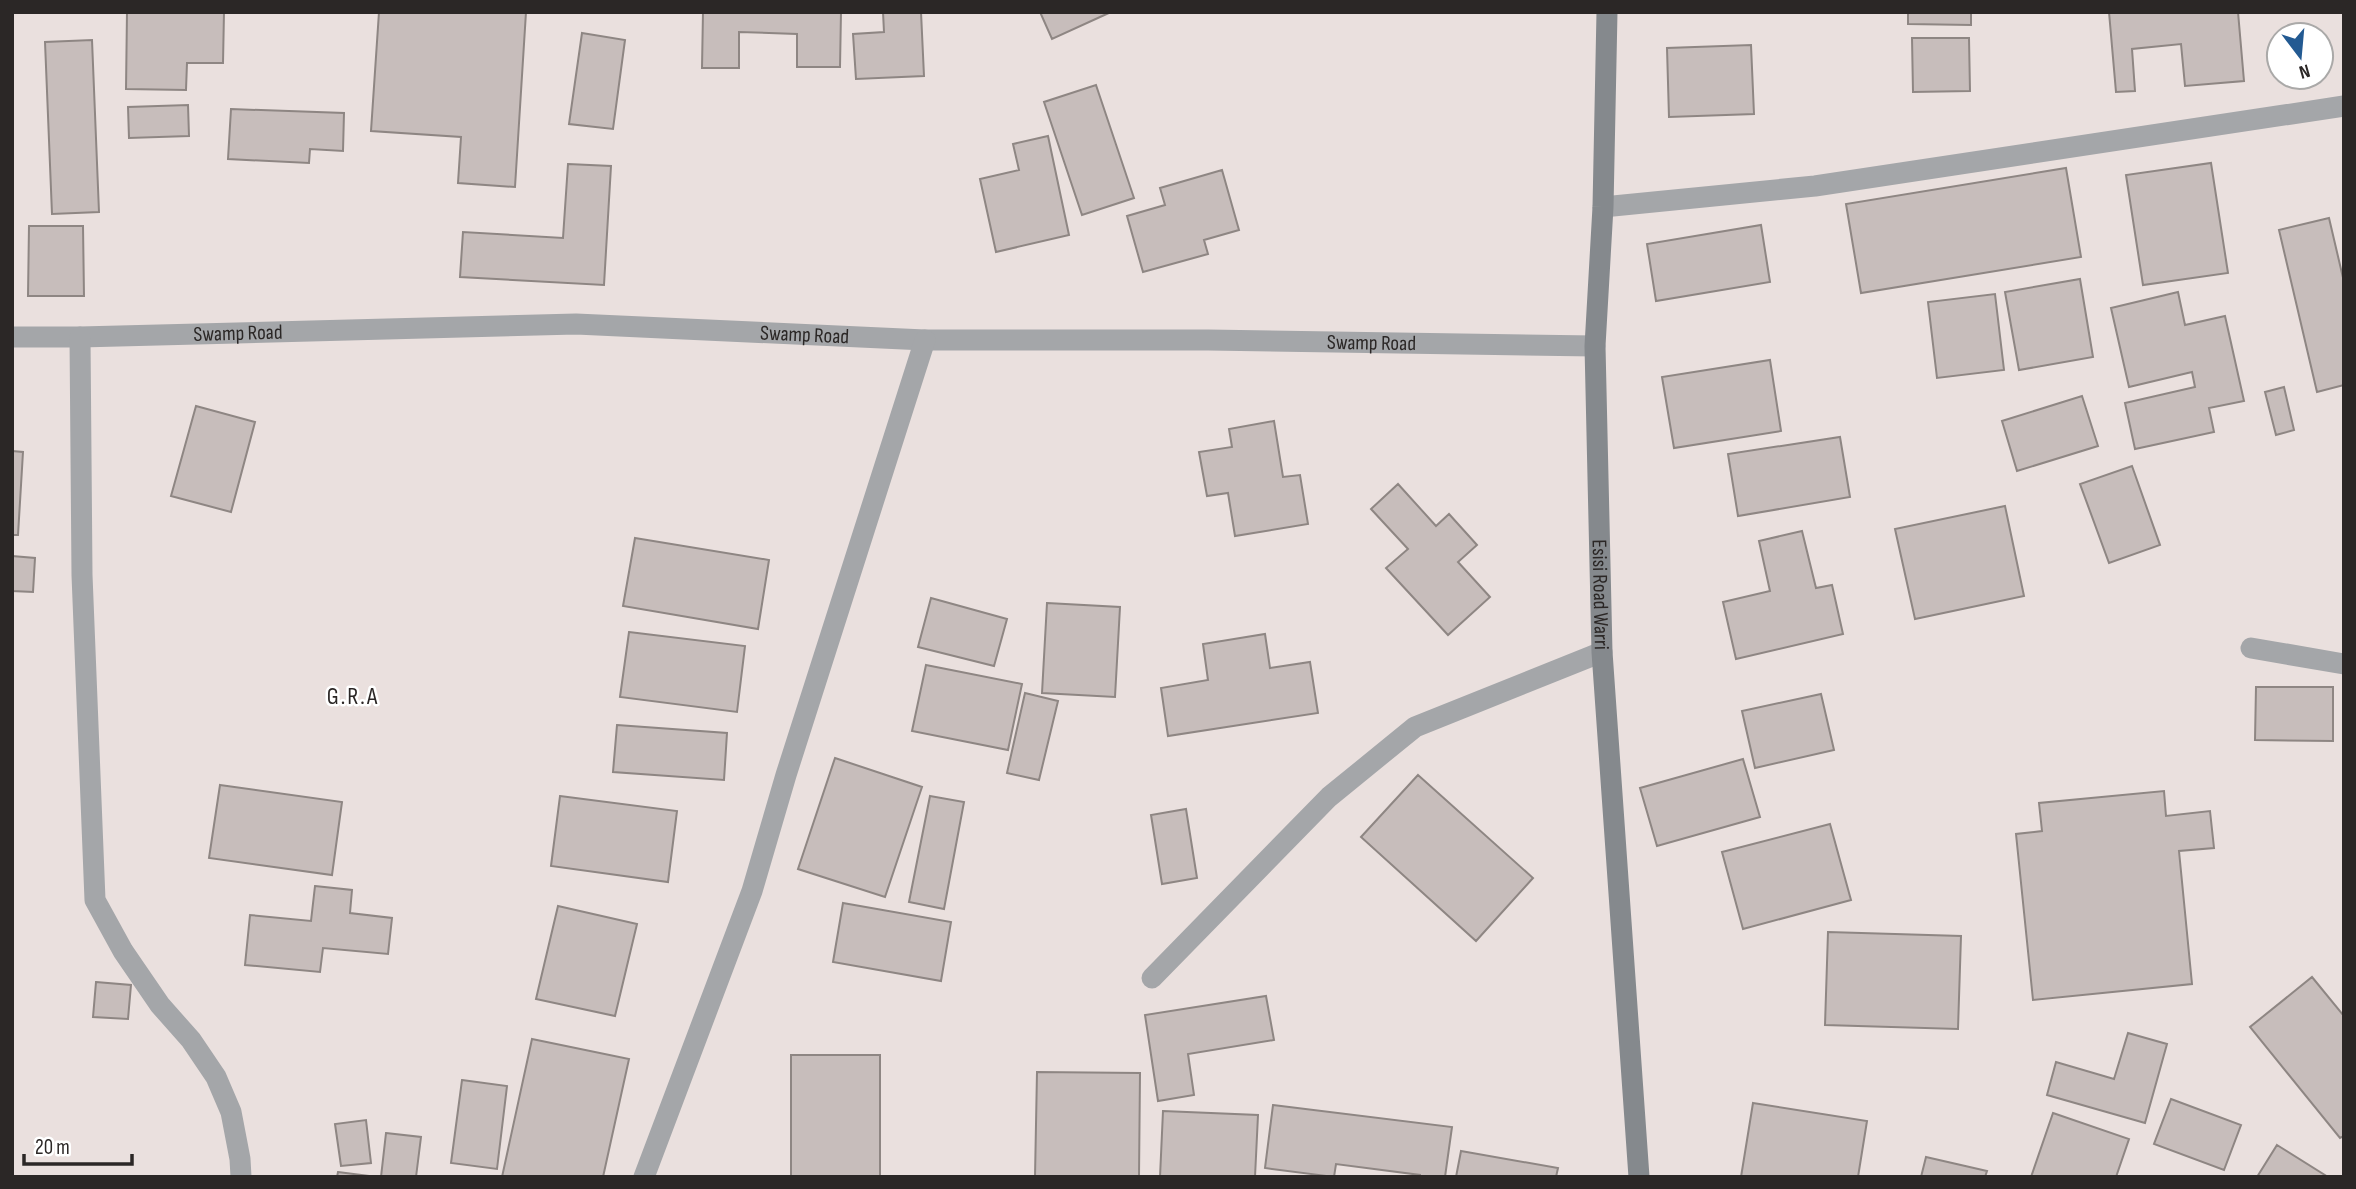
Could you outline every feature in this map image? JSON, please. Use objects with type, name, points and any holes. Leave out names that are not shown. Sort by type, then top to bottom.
[{"type":"street","name":"Esisi Road Warri","points":[[1607,12],[1603,207],[1595,346],[1602,652],[1639,1177]]},
{"type":"street","points":[[1603,207],[1815,186],[2344,106]]},
{"type":"street","name":"Swamp Road","points":[[12,337],[576,324],[925,340],[1208,340],[1595,346]]},
{"type":"street","points":[[80,337],[82,575],[95,901],[122,951],[216,1077],[231,1112],[241,1177]]},
{"type":"street","points":[[644,1177],[752,891],[786,775],[925,340]]},
{"type":"street","points":[[2251,648],[2344,664]]},
{"type":"street","points":[[1152,978],[1329,797],[1415,727],[1602,652]]},
{"type":"building","points":[[127,12],[224,12],[223,63],[187,63],[186,90],[126,89]]},
{"type":"building","points":[[379,12],[526,12],[515,187],[458,183],[461,137],[371,131]]},
{"type":"building","points":[[703,12],[841,12],[840,67],[797,67],[797,34],[739,32],[739,68],[702,68]]},
{"type":"building","points":[[883,12],[921,12],[924,76],[856,79],[853,34],[884,32]]},
{"type":"building","points":[[1040,12],[1111,12],[1052,39]]},
{"type":"building","points":[[1908,12],[1971,12],[1971,25],[1908,24]]},
{"type":"building","points":[[2109,12],[2238,12],[2244,81],[2185,86],[2181,44],[2132,49],[2135,91],[2116,92]]},
{"type":"building","points":[[582,33],[625,40],[613,129],[569,124]]},
{"type":"building","points":[[1912,38],[1969,38],[1970,91],[1913,92]]},
{"type":"building","points":[[92,40],[99,212],[52,214],[45,42]]},
{"type":"building","points":[[1751,45],[1754,114],[1669,117],[1667,48]]},
{"type":"building","points":[[1096,85],[1134,198],[1082,215],[1044,102]]},
{"type":"building","points":[[188,105],[189,136],[129,138],[128,107]]},
{"type":"building","points":[[231,109],[344,113],[343,151],[310,149],[309,163],[228,159]]},
{"type":"building","points":[[1048,136],[1069,235],[996,252],[980,179],[1019,170],[1013,144]]},
{"type":"building","points":[[2211,163],[2228,273],[2143,285],[2126,175]]},
{"type":"building","points":[[568,164],[611,166],[604,285],[460,277],[463,232],[563,238]]},
{"type":"building","points":[[2066,168],[2081,257],[1861,293],[1846,204]]},
{"type":"building","points":[[1222,170],[1239,230],[1204,240],[1208,254],[1143,272],[1127,216],[1165,205],[1160,188]]},
{"type":"building","points":[[2329,218],[2344,282],[2344,385],[2317,392],[2279,230]]},
{"type":"building","points":[[1761,225],[1770,282],[1656,301],[1647,244]]},
{"type":"building","points":[[29,226],[83,226],[84,296],[28,296]]},
{"type":"building","points":[[2080,279],[2093,357],[2019,370],[2005,292]]},
{"type":"building","points":[[2178,292],[2185,325],[2225,316],[2244,401],[2209,408],[2214,432],[2135,449],[2125,403],[2195,387],[2192,372],[2129,387],[2111,308]]},
{"type":"building","points":[[1995,294],[2004,370],[1937,378],[1928,302]]},
{"type":"building","points":[[1770,360],[1781,431],[1674,448],[1662,377]]},
{"type":"building","points":[[2284,387],[2294,430],[2276,435],[2265,392]]},
{"type":"building","points":[[2082,396],[2098,446],[2017,471],[2002,421]]},
{"type":"building","points":[[196,406],[255,422],[231,512],[171,496]]},
{"type":"building","points":[[1274,421],[1283,477],[1300,475],[1308,524],[1235,536],[1228,493],[1207,496],[1199,452],[1232,447],[1229,429]]},
{"type":"building","points":[[1840,437],[1850,497],[1738,516],[1728,454]]},
{"type":"building","points":[[12,451],[23,452],[18,535],[12,535]]},
{"type":"building","points":[[2132,466],[2160,545],[2109,563],[2080,484]]},
{"type":"building","points":[[1398,484],[1436,526],[1449,514],[1477,545],[1458,562],[1490,597],[1448,635],[1386,568],[1408,549],[1371,509]]},
{"type":"building","points":[[2005,506],[2024,596],[1915,619],[1895,529]]},
{"type":"building","points":[[1802,531],[1816,588],[1832,585],[1843,634],[1736,659],[1723,602],[1770,591],[1759,541]]},
{"type":"building","points":[[635,538],[769,560],[758,629],[623,606]]},
{"type":"building","points":[[12,556],[35,558],[33,592],[12,591]]},
{"type":"building","points":[[931,598],[1007,619],[994,666],[918,647]]},
{"type":"building","points":[[1047,603],[1120,607],[1115,697],[1042,693]]},
{"type":"building","points":[[629,632],[745,646],[737,712],[620,697]]},
{"type":"building","points":[[1265,634],[1270,668],[1310,662],[1318,713],[1168,736],[1161,688],[1208,680],[1203,644]]},
{"type":"building","points":[[926,665],[1022,684],[1008,750],[912,731]]},
{"type":"building","points":[[2256,687],[2333,687],[2333,741],[2255,740]]},
{"type":"building","points":[[1025,693],[1058,701],[1039,780],[1007,773]]},
{"type":"building","points":[[1821,694],[1834,750],[1755,768],[1742,711]]},
{"type":"building","points":[[617,725],[727,733],[724,780],[613,772]]},
{"type":"building","points":[[835,758],[922,787],[885,897],[798,869]]},
{"type":"building","points":[[1743,759],[1760,817],[1657,846],[1640,788]]},
{"type":"building","points":[[1418,775],[1533,878],[1476,941],[1361,837]]},
{"type":"building","points":[[220,785],[342,802],[332,875],[209,858]]},
{"type":"building","points":[[2164,791],[2166,816],[2210,811],[2214,848],[2179,851],[2192,984],[2033,1000],[2016,834],[2042,831],[2039,803]]},
{"type":"building","points":[[560,796],[677,811],[668,882],[551,866]]},
{"type":"building","points":[[930,796],[964,802],[944,909],[909,902]]},
{"type":"building","points":[[1186,809],[1197,878],[1162,884],[1151,815]]},
{"type":"building","points":[[1830,824],[1851,900],[1743,929],[1722,852]]},
{"type":"building","points":[[315,886],[352,890],[350,913],[392,918],[388,954],[323,948],[320,972],[245,965],[250,915],[311,921]]},
{"type":"building","points":[[843,903],[951,922],[941,981],[833,962]]},
{"type":"building","points":[[558,906],[637,924],[615,1016],[536,999]]},
{"type":"building","points":[[1828,932],[1961,936],[1958,1029],[1825,1025]]},
{"type":"building","points":[[2312,977],[2344,1016],[2344,1136],[2340,1138],[2250,1027]]},
{"type":"building","points":[[96,982],[131,985],[128,1019],[93,1017]]},
{"type":"building","points":[[1266,996],[1274,1040],[1188,1054],[1194,1095],[1158,1101],[1145,1015]]},
{"type":"building","points":[[2128,1033],[2167,1044],[2145,1123],[2047,1095],[2056,1062],[2114,1079]]},
{"type":"building","points":[[532,1039],[629,1059],[603,1177],[502,1177]]},
{"type":"building","points":[[791,1055],[880,1055],[880,1177],[791,1177]]},
{"type":"building","points":[[1037,1072],[1140,1073],[1139,1177],[1035,1177]]},
{"type":"building","points":[[462,1080],[507,1086],[497,1169],[451,1163]]},
{"type":"building","points":[[2171,1099],[2241,1125],[2224,1170],[2154,1144]]},
{"type":"building","points":[[1753,1103],[1867,1121],[1858,1177],[1741,1177]]},
{"type":"building","points":[[1273,1105],[1452,1127],[1445,1177],[1420,1177],[1336,1164],[1334,1177],[1265,1168]]},
{"type":"building","points":[[1163,1111],[1258,1115],[1255,1177],[1160,1177]]},
{"type":"building","points":[[2053,1113],[2129,1139],[2116,1177],[2031,1177]]},
{"type":"building","points":[[366,1120],[371,1163],[341,1166],[335,1124]]},
{"type":"building","points":[[386,1133],[421,1137],[416,1177],[381,1177]]},
{"type":"building","points":[[2277,1145],[2328,1177],[2257,1177]]},
{"type":"building","points":[[1461,1151],[1558,1168],[1556,1177],[1456,1177]]},
{"type":"building","points":[[1926,1157],[1987,1171],[1985,1177],[1921,1177]]},
{"type":"building","points":[[338,1172],[377,1177],[337,1177]]},
{"type":"district","name":"G.R.A","points":[[353,696]]}]
